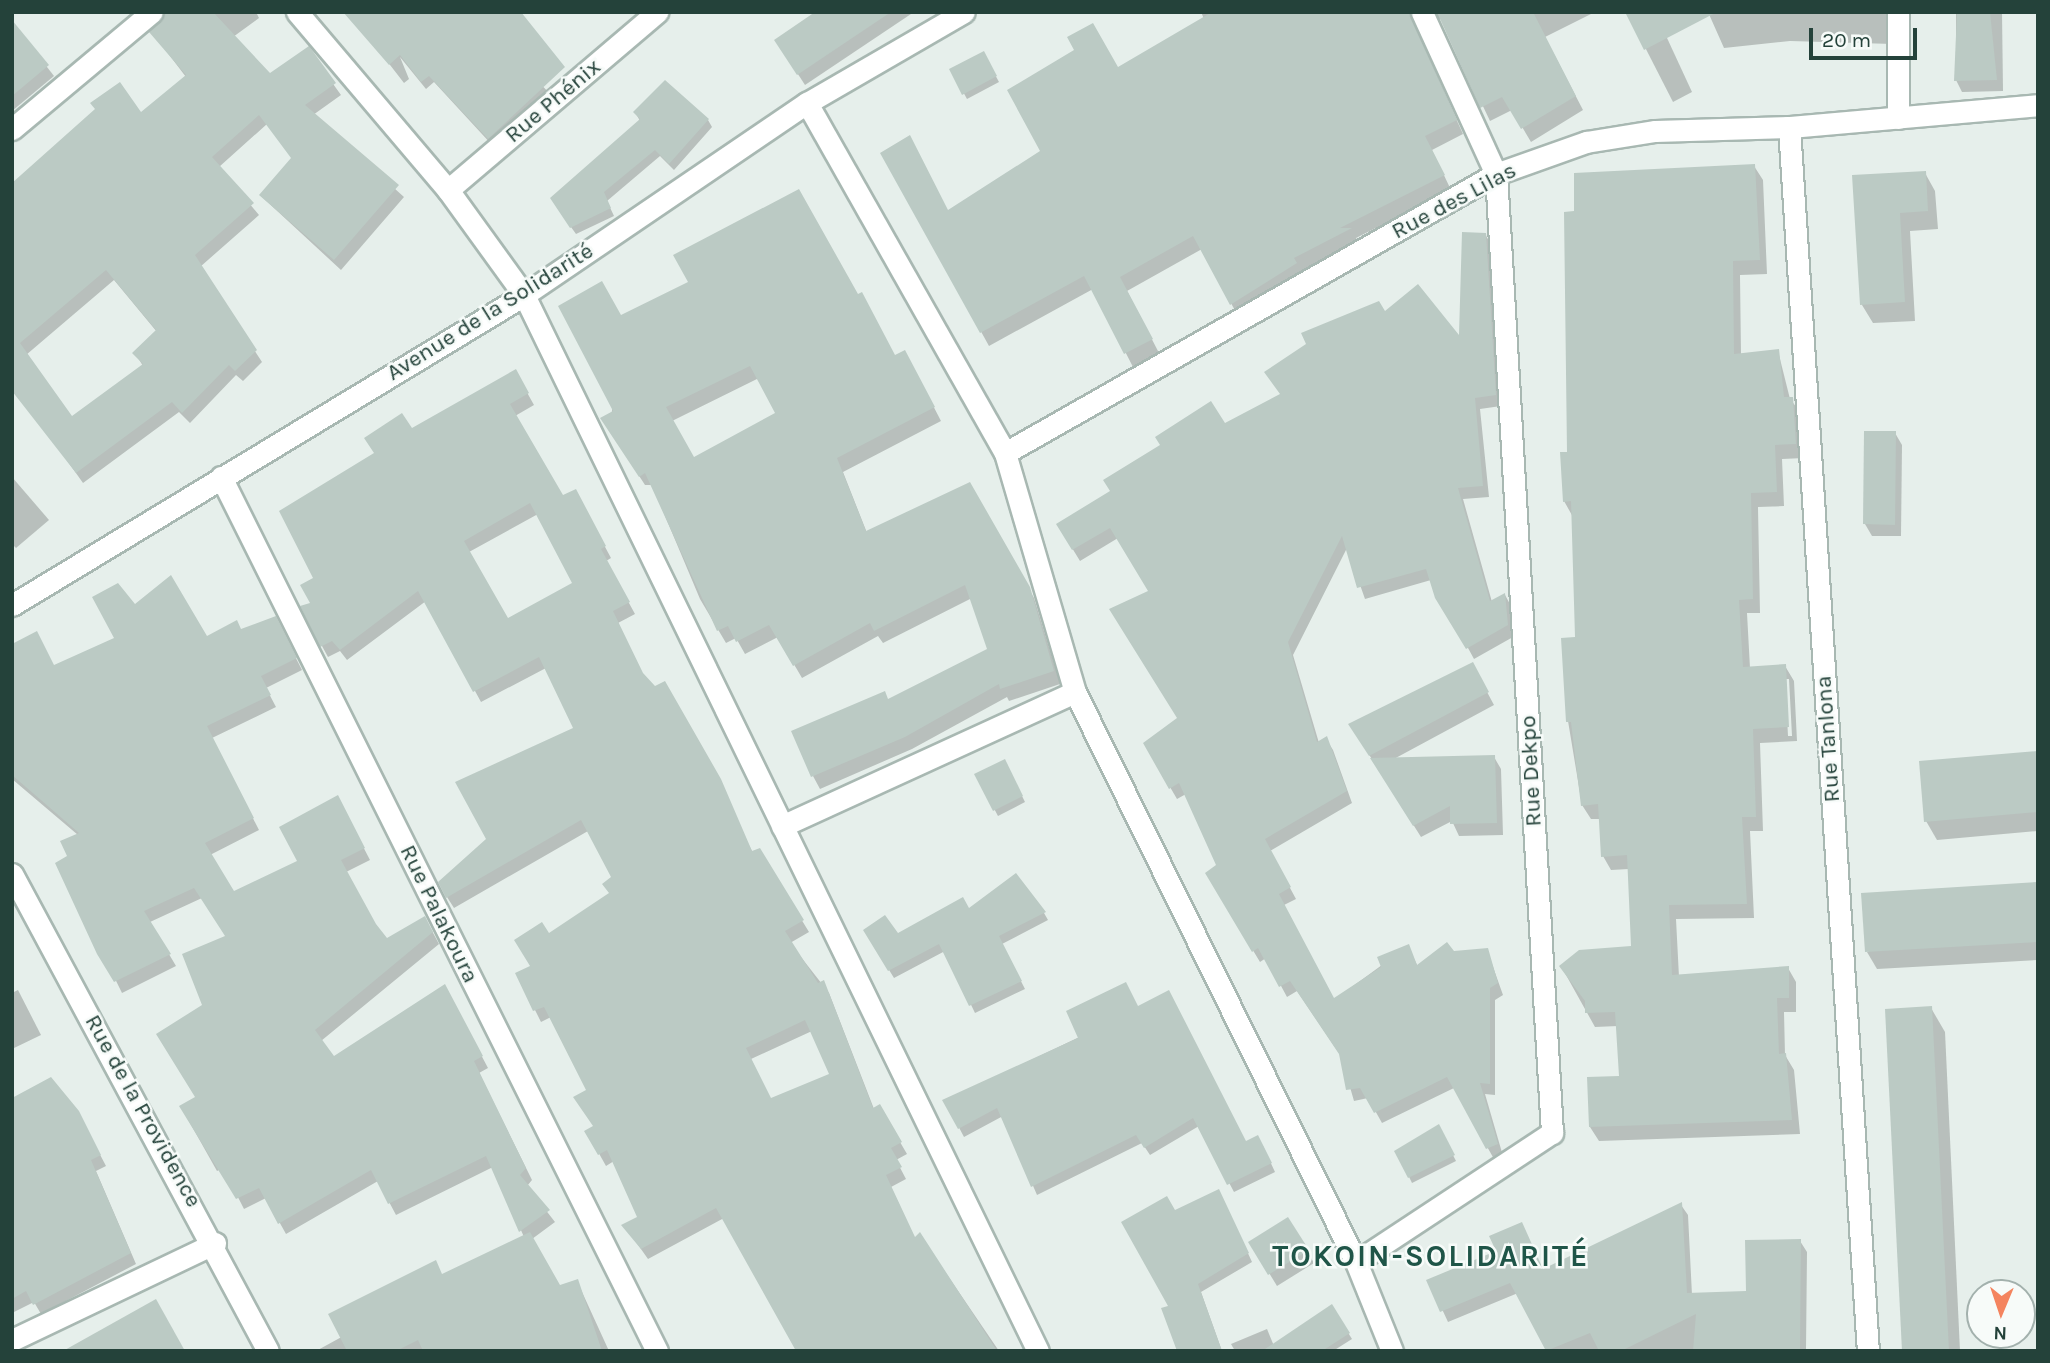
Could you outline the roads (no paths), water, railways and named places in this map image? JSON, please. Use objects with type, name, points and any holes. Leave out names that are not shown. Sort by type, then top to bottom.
[{"type":"street","points":[[12,130],[152,12]]},
{"type":"street","points":[[297,12],[448,190],[524,295],[1038,1351]]},
{"type":"street","name":"Rue Phénix","points":[[448,190],[657,12]]},
{"type":"street","name":"Avenue de la Solidarité","points":[[12,605],[524,295],[807,103],[964,12]]},
{"type":"street","points":[[1422,12],[1496,174]]},
{"type":"street","points":[[1898,12],[1898,118]]},
{"type":"street","points":[[807,103],[1005,453],[1075,692],[1356,1262],[1392,1351]]},
{"type":"street","name":"Rue des Lilas","points":[[1005,453],[1496,174],[1617,134],[1789,127],[2038,105]]},
{"type":"street","name":"Rue Tanlona","points":[[1789,127],[1868,1351]]},
{"type":"street","name":"Rue Dekpo","points":[[1356,1262],[1552,1133],[1496,174]]},
{"type":"street","name":"Rue Palakoura","points":[[221,477],[657,1351]]},
{"type":"street","points":[[782,826],[1075,692]]},
{"type":"street","name":"Rue de la Providence","points":[[12,874],[215,1243],[268,1351]]},
{"type":"street","points":[[12,1340],[215,1243]]},
{"type":"district","name":"TOKOIN-SOLIDARITÉ","points":[[1431,1256]]}]
